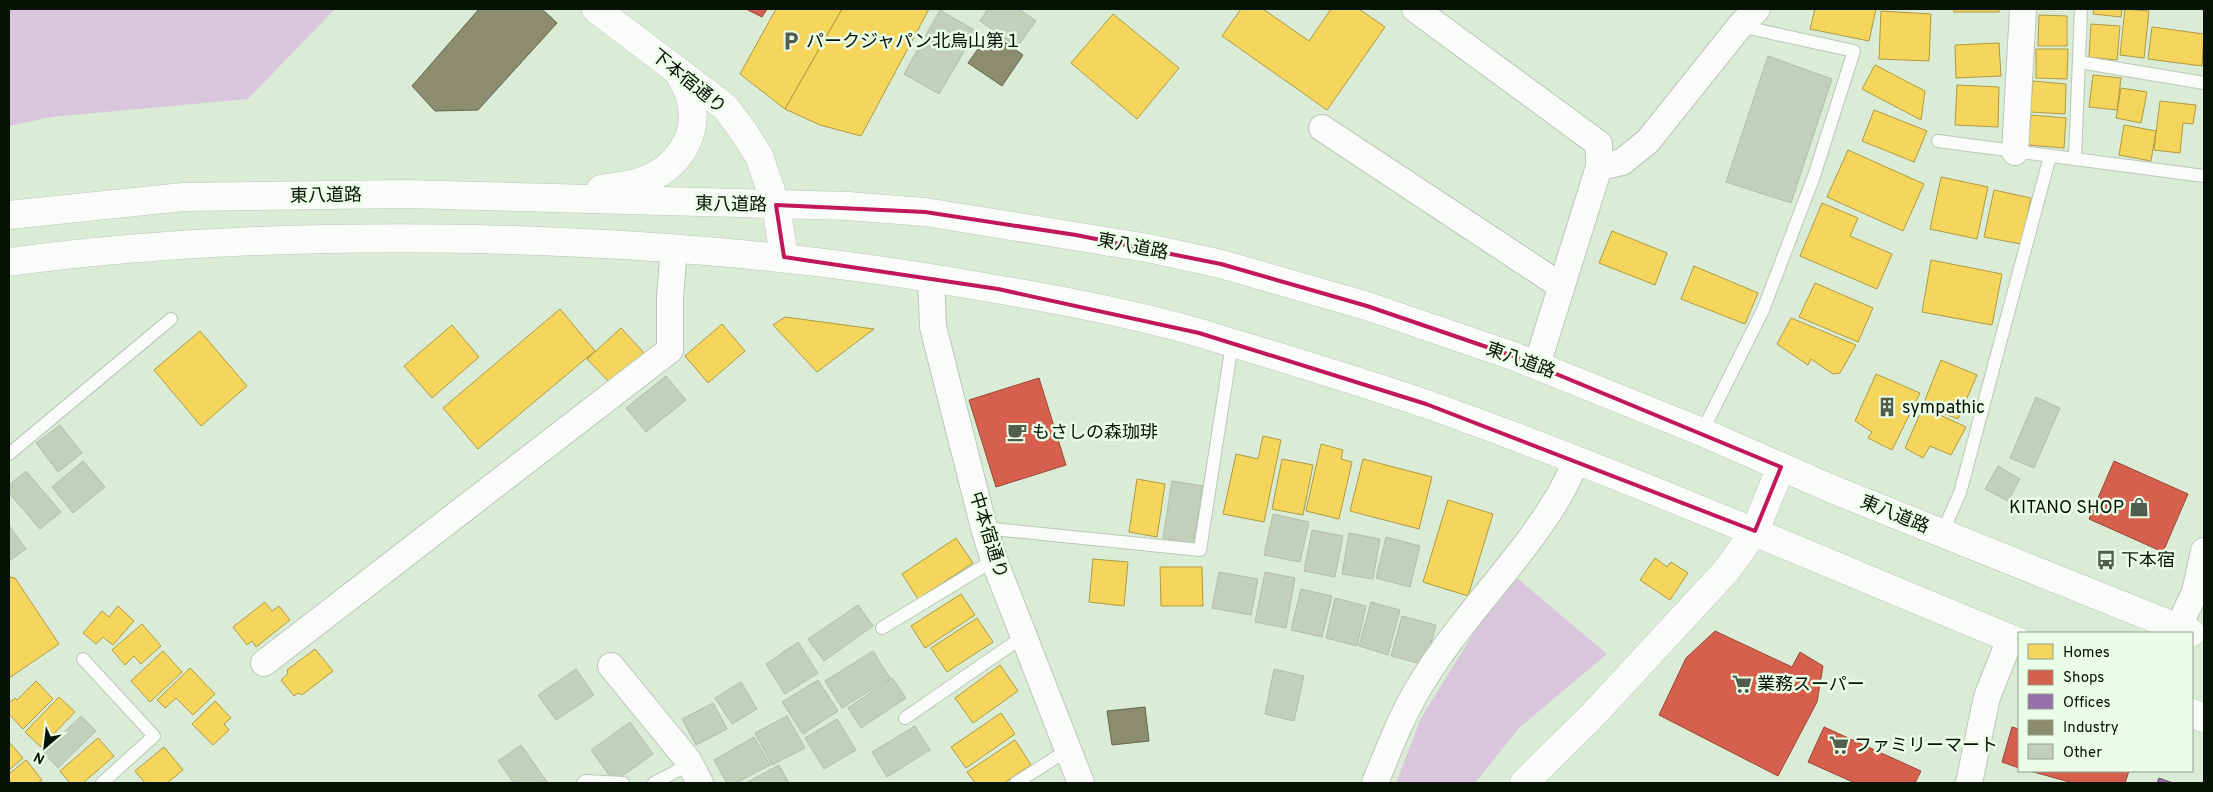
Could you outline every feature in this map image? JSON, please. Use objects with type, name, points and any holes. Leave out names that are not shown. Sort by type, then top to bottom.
[{"type":"main road","name":"下本宿通り","points":[[603,11],[725,107],[744,132],[759,156],[776,205],[784,257]]},
{"type":"main road","points":[[543,198],[636,183],[659,173],[673,164],[681,154],[691,129],[692,112],[688,91],[677,70]]},
{"type":"main road","name":"東八道路","points":[[9,215],[183,197],[405,194],[848,206],[925,212],[1148,248],[1221,264],[1367,306],[1537,365],[1942,533],[2187,632]]},
{"type":"main road","points":[[9,262],[111,249],[262,239],[414,238],[567,241],[674,248],[784,257],[931,278],[1114,313],[1199,333],[1426,404],[1577,460],[1755,531],[2015,640]]},
{"type":"main road","points":[[1524,783],[1591,717],[1707,594],[1755,531],[1781,466]]},
{"type":"street","points":[[2015,152],[2023,9]]},
{"type":"street","points":[[1427,12],[1599,144],[1599,167],[1537,365]]},
{"type":"street","points":[[1599,167],[1622,162],[1648,142],[1749,18]]},
{"type":"street","points":[[1322,128],[1561,286]]},
{"type":"street","points":[[264,663],[670,350],[670,297],[674,248]]},
{"type":"street","name":"中本宿通り","points":[[931,278],[932,327],[984,528],[994,560],[1081,783]]},
{"type":"street","points":[[1375,783],[1390,744],[1419,687],[1456,633],[1526,545],[1554,505],[1577,460]]},
{"type":"street","points":[[2187,632],[2204,552]]},
{"type":"street","points":[[1969,783],[1987,697],[2015,640]]},
{"type":"street","points":[[611,666],[695,774]]},
{"type":"lane","points":[[2075,159],[2081,9]]},
{"type":"lane","points":[[1702,432],[1763,310],[1814,176],[1854,51],[1749,18]]},
{"type":"lane","points":[[2079,62],[2204,83]]},
{"type":"lane","points":[[1938,141],[2204,176]]},
{"type":"lane","points":[[1942,533],[1960,493],[2050,156]]},
{"type":"lane","points":[[9,454],[171,319]]},
{"type":"lane","points":[[984,528],[1200,550],[1232,344]]},
{"type":"lane","points":[[882,628],[994,560]]},
{"type":"lane","points":[[905,718],[1024,636]]},
{"type":"lane","points":[[83,659],[154,736],[102,783]]},
{"type":"lane","points":[[1016,783],[1069,749]]},
{"type":"lane","points":[[654,783],[695,774]]},
{"type":"lane","points":[[583,783],[585,781],[623,783]]},
{"type":"highlighted area","points":[[776,205],[925,212],[1076,235],[1221,264],[1367,306],[1513,356],[1781,467],[1755,531],[1426,404],[1199,333],[998,289],[784,257]]},
{"type":"shaded area","points":[[9,9],[335,9],[248,99],[51,117],[9,126]]},
{"type":"shaded area","points":[[1511,573],[1607,654],[1519,728],[1475,783],[1396,783],[1421,718]]},
{"type":"building: Homes","name":"パークジャパン北烏山第１","points":[[776,9],[842,9],[785,109],[740,74]]},
{"type":"building: Homes","points":[[842,9],[929,9],[861,136],[820,125],[785,109]]},
{"type":"building: Homes","points":[[1241,9],[1263,9],[1309,41],[1331,9],[1359,9],[1385,27],[1327,110],[1222,36]]},
{"type":"building: Homes","points":[[1815,9],[1876,9],[1869,41],[1810,29]]},
{"type":"building: Homes","points":[[1954,9],[1999,9],[1999,12],[1954,12]]},
{"type":"building: Homes","points":[[2094,9],[2122,9],[2121,17],[2093,14]]},
{"type":"building: Homes","points":[[2125,9],[2149,11],[2144,58],[2120,55]]},
{"type":"building: Homes","points":[[1881,11],[1931,14],[1929,61],[1879,59]]},
{"type":"building: Homes","points":[[1113,14],[1179,68],[1137,119],[1071,63]]},
{"type":"building: Homes","points":[[2039,15],[2067,16],[2067,46],[2038,46]]},
{"type":"building: Homes","points":[[2091,24],[2120,26],[2117,60],[2089,57]]},
{"type":"building: Homes","points":[[2152,27],[2204,34],[2202,66],[2148,59]]},
{"type":"building: Homes","points":[[1999,43],[2001,76],[1956,78],[1955,45]]},
{"type":"building: Homes","points":[[2036,49],[2068,49],[2067,79],[2036,78]]},
{"type":"building: Homes","points":[[1875,65],[1925,91],[1921,120],[1862,89]]},
{"type":"building: Homes","points":[[2093,75],[2121,78],[2117,110],[2089,107]]},
{"type":"building: Homes","points":[[2033,81],[2066,84],[2065,114],[2030,112]]},
{"type":"building: Homes","points":[[1957,85],[1999,87],[1998,127],[1955,125]]},
{"type":"building: Homes","points":[[2121,88],[2147,92],[2141,123],[2116,118]]},
{"type":"building: Homes","points":[[2160,101],[2196,105],[2193,124],[2183,123],[2180,153],[2154,150]]},
{"type":"building: Homes","points":[[1874,110],[1927,131],[1914,162],[1862,141]]},
{"type":"building: Homes","points":[[2031,115],[2066,118],[2064,148],[2028,145]]},
{"type":"building: Homes","points":[[2124,125],[2156,131],[2151,161],[2119,155]]},
{"type":"building: Homes","points":[[1848,150],[1924,184],[1903,231],[1827,197]]},
{"type":"building: Homes","points":[[1941,177],[1988,187],[1977,239],[1930,229]]},
{"type":"building: Homes","points":[[1994,190],[2031,198],[2021,244],[1984,237]]},
{"type":"building: Homes","points":[[1822,203],[1858,218],[1850,236],[1892,254],[1877,289],[1800,256]]},
{"type":"building: Homes","points":[[1612,231],[1667,253],[1655,285],[1599,263]]},
{"type":"building: Homes","points":[[1931,260],[2002,274],[1992,325],[1922,312]]},
{"type":"building: Homes","points":[[1694,266],[1758,293],[1745,324],[1681,299]]},
{"type":"building: Homes","points":[[1815,283],[1873,308],[1858,342],[1799,317]]},
{"type":"building: Homes","points":[[560,309],[595,351],[478,449],[443,408]]},
{"type":"building: Homes","points":[[785,317],[874,329],[817,372],[773,325]]},
{"type":"building: Homes","points":[[1791,318],[1856,345],[1840,373],[1833,374],[1811,359],[1808,365],[1777,344]]},
{"type":"building: Homes","points":[[722,324],[745,351],[708,383],[685,356]]},
{"type":"building: Homes","points":[[452,325],[479,357],[432,398],[404,366]]},
{"type":"building: Homes","points":[[621,328],[646,355],[612,385],[587,359]]},
{"type":"building: Homes","points":[[200,331],[247,386],[201,426],[154,370]]},
{"type":"building: Homes","points":[[1941,360],[1977,375],[1958,419],[1923,405]]},
{"type":"building: Homes","name":"sympathic","points":[[1876,374],[1920,393],[1892,450],[1868,438],[1872,432],[1855,421]]},
{"type":"building: Homes","points":[[1923,407],[1966,427],[1951,455],[1930,446],[1923,458],[1905,448]]},
{"type":"building: Homes","points":[[1263,436],[1281,440],[1264,522],[1223,514],[1236,454],[1258,459]]},
{"type":"building: Homes","points":[[1321,444],[1343,450],[1341,459],[1352,462],[1339,519],[1306,511]]},
{"type":"building: Homes","points":[[1282,459],[1313,465],[1303,515],[1272,509]]},
{"type":"building: Homes","points":[[1363,459],[1432,477],[1419,529],[1350,511]]},
{"type":"building: Homes","points":[[1137,479],[1165,484],[1157,537],[1129,532]]},
{"type":"building: Homes","points":[[1448,500],[1493,514],[1468,596],[1423,582]]},
{"type":"building: Homes","points":[[956,538],[973,563],[918,599],[902,574]]},
{"type":"building: Homes","points":[[1655,558],[1667,567],[1671,562],[1688,573],[1670,600],[1640,580]]},
{"type":"building: Homes","points":[[1093,559],[1128,562],[1124,606],[1089,602]]},
{"type":"building: Homes","points":[[1160,567],[1202,567],[1203,606],[1161,606]]},
{"type":"building: Homes","points":[[9,577],[15,578],[59,644],[9,678]]},
{"type":"building: Homes","points":[[961,594],[975,615],[925,648],[911,626]]},
{"type":"building: Homes","points":[[265,602],[272,611],[279,606],[290,620],[256,647],[252,641],[247,645],[233,627]]},
{"type":"building: Homes","points":[[118,606],[134,621],[113,645],[103,637],[96,644],[83,633],[102,611],[109,617]]},
{"type":"building: Homes","points":[[977,618],[993,642],[947,672],[931,648]]},
{"type":"building: Homes","points":[[142,624],[161,646],[141,664],[134,656],[125,665],[112,650]]},
{"type":"building: Homes","points":[[315,649],[333,671],[302,695],[298,693],[294,696],[281,680],[288,674],[287,670]]},
{"type":"building: Homes","points":[[163,651],[182,672],[150,702],[131,681]]},
{"type":"building: Homes","points":[[1000,665],[1018,691],[973,723],[955,698]]},
{"type":"building: Homes","points":[[190,668],[215,694],[193,715],[176,698],[165,708],[157,700]]},
{"type":"building: Homes","points":[[36,681],[53,699],[23,729],[9,714],[9,703],[15,698],[17,700]]},
{"type":"building: Homes","points":[[59,697],[75,712],[41,747],[25,732]]},
{"type":"building: Homes","points":[[215,701],[231,718],[224,724],[229,730],[213,745],[192,724]]},
{"type":"building: Homes","points":[[1001,713],[1015,734],[966,768],[951,747]]},
{"type":"building: Homes","points":[[98,738],[114,756],[83,783],[70,783],[60,771]]},
{"type":"building: Homes","points":[[1015,740],[1031,765],[1004,783],[975,783],[967,772]]},
{"type":"building: Homes","points":[[9,742],[23,758],[9,770]]},
{"type":"building: Homes","points":[[164,747],[183,770],[167,783],[145,783],[135,771]]},
{"type":"building: Homes","points":[[26,760],[42,780],[38,783],[9,783],[9,774]]},
{"type":"building: Shops","points":[[746,9],[767,9],[762,17]]},
{"type":"building: Shops","name":"もさしの森珈琲","points":[[1039,378],[1066,465],[996,487],[969,400]]},
{"type":"building: Shops","name":"KITANO SHOP","points":[[2114,461],[2188,494],[2163,552],[2089,519]]},
{"type":"building: Shops","points":[[1715,631],[1792,667],[1800,652],[1823,666],[1817,702],[1778,776],[1659,715],[1686,658]]},
{"type":"building: Shops","name":"ファミリーマート","points":[[1824,727],[1921,771],[1915,783],[1855,783],[1808,762]]},
{"type":"building: Shops","points":[[2012,727],[2018,729],[2018,768],[2002,762]]},
{"type":"building: Shops","points":[[2034,772],[2129,772],[2125,783],[2073,783]]},
{"type":"building: Offices","points":[[2159,778],[2173,783],[2157,783]]},
{"type":"building: Industry","points":[[479,9],[542,9],[557,23],[478,110],[435,111],[412,86]]},
{"type":"building: Industry","points":[[990,32],[1023,55],[1002,86],[968,63]]},
{"type":"building: Industry","points":[[1145,707],[1149,741],[1112,745],[1107,711]]},
{"type":"building: Other","points":[[988,9],[1019,9],[1036,21],[1017,47],[980,21]]},
{"type":"building: Other","points":[[940,10],[976,31],[939,94],[904,74]]},
{"type":"building: Other","points":[[1768,56],[1832,79],[1791,203],[1726,182]]},
{"type":"building: Other","points":[[666,376],[686,400],[646,432],[626,408]]},
{"type":"building: Other","points":[[2036,397],[2060,408],[2034,468],[2010,458]]},
{"type":"building: Other","points":[[60,425],[82,453],[58,472],[36,443]]},
{"type":"building: Other","points":[[83,461],[105,487],[73,513],[52,487]]},
{"type":"building: Other","points":[[1998,466],[2020,479],[2008,501],[1985,489]]},
{"type":"building: Other","points":[[26,471],[61,512],[40,529],[9,493],[9,485]]},
{"type":"building: Other","points":[[1172,481],[1203,486],[1193,544],[1163,538]]},
{"type":"building: Other","points":[[1273,514],[1309,522],[1300,562],[1264,555]]},
{"type":"building: Other","points":[[9,525],[26,549],[9,561]]},
{"type":"building: Other","points":[[1312,530],[1343,536],[1335,577],[1304,571]]},
{"type":"building: Other","points":[[1349,533],[1380,539],[1373,579],[1342,574]]},
{"type":"building: Other","points":[[1386,537],[1420,546],[1410,587],[1376,578]]},
{"type":"building: Other","points":[[1219,572],[1258,579],[1251,615],[1212,608]]},
{"type":"building: Other","points":[[1265,572],[1295,578],[1286,628],[1255,622]]},
{"type":"building: Other","points":[[1301,589],[1332,596],[1322,637],[1291,630]]},
{"type":"building: Other","points":[[1335,598],[1366,606],[1357,646],[1326,638]]},
{"type":"building: Other","points":[[1371,602],[1400,610],[1388,655],[1359,646]]},
{"type":"building: Other","points":[[858,605],[873,626],[824,661],[808,639]]},
{"type":"building: Other","points":[[1402,616],[1436,625],[1425,665],[1391,656]]},
{"type":"building: Other","points":[[798,642],[818,673],[785,694],[766,664]]},
{"type":"building: Other","points":[[873,651],[890,678],[842,708],[825,681]]},
{"type":"building: Other","points":[[576,669],[594,695],[556,720],[538,695]]},
{"type":"building: Other","points":[[1274,669],[1304,676],[1294,721],[1265,714]]},
{"type":"building: Other","points":[[892,678],[906,698],[861,728],[848,708]]},
{"type":"building: Other","points":[[818,680],[838,711],[803,734],[782,702]]},
{"type":"building: Other","points":[[741,682],[757,709],[732,724],[715,698]]},
{"type":"building: Other","points":[[713,703],[727,729],[696,745],[682,719]]},
{"type":"building: Other","points":[[81,716],[96,731],[58,768],[43,752]]},
{"type":"building: Other","points":[[787,716],[805,748],[772,765],[755,733]]},
{"type":"building: Other","points":[[837,719],[856,750],[824,769],[805,738]]},
{"type":"building: Other","points":[[630,722],[653,754],[614,782],[591,750]]},
{"type":"building: Other","points":[[915,726],[930,750],[887,777],[872,752]]},
{"type":"building: Other","points":[[754,737],[770,765],[736,783],[727,783],[714,760]]},
{"type":"building: Other","points":[[521,745],[548,783],[514,783],[498,761]]},
{"type":"building: Other","points":[[779,765],[789,783],[746,783]]},
{"type":"place","name":"パークジャパン北烏山第１","points":[[791,41]]},
{"type":"place","name":"sympathic","points":[[1887,407]]},
{"type":"place","name":"もさしの森珈琲","points":[[1017,432]]},
{"type":"place","name":"KITANO SHOP","points":[[2139,507]]},
{"type":"place","name":"下本宿","points":[[2106,560]]},
{"type":"place","name":"業務スーパー","points":[[1742,684]]},
{"type":"place","name":"ファミリーマート","points":[[1839,745]]}]
